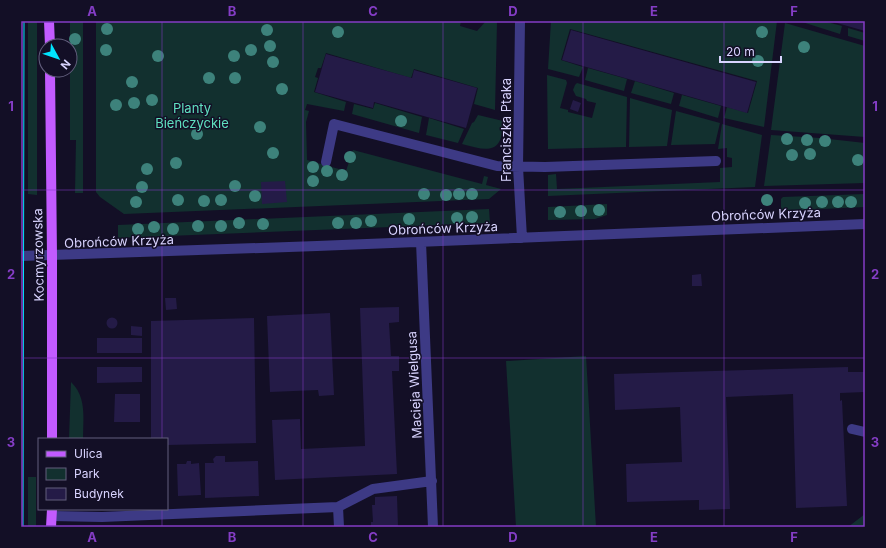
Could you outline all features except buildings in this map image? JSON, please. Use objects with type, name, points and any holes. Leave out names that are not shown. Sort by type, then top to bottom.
[{"type":"main road","points":[[49,21],[50,38]]},
{"type":"main road","name":"Kocmyrzowska","points":[[50,78],[52,438]]},
{"type":"main road","points":[[51,527],[52,513]]},
{"type":"street","name":"Franciszka Ptaka","points":[[520,21],[518,167],[522,238]]},
{"type":"street","points":[[326,162],[334,124],[495,165],[518,167],[716,161]]},
{"type":"street","name":"Obrońców Krzyża","points":[[21,256],[865,224]]},
{"type":"street","name":"Macieja Wielgusa","points":[[421,242],[433,527]]},
{"type":"street","points":[[852,429],[865,432]]},
{"type":"street","points":[[52,513],[102,517],[338,507],[373,488],[432,481]]},
{"type":"street","points":[[338,507],[339,527]]},
{"type":"green space","points":[[28,21],[37,21],[37,195],[28,194]]},
{"type":"green space","points":[[70,21],[83,21],[83,193],[75,193],[76,140],[70,140],[70,78],[78,78],[78,38],[70,38]]},
{"type":"green space","name":"Planty Bieńczyckie","points":[[96,21],[461,21],[460,26],[477,31],[486,21],[496,21],[495,110],[474,104],[478,88],[414,69],[411,78],[326,53],[321,68],[318,68],[315,77],[318,78],[314,92],[346,102],[344,111],[307,104],[305,110],[309,111],[306,122],[307,160],[346,171],[353,150],[482,184],[484,176],[488,177],[486,185],[501,189],[489,199],[124,214],[100,197],[96,192]]},
{"type":"green space","points":[[551,21],[777,21],[764,127],[724,118],[727,107],[748,113],[757,81],[570,29],[561,60],[583,67],[579,77],[548,69]]},
{"type":"green space","points":[[799,21],[823,21],[842,26],[840,34]]},
{"type":"green space","points":[[785,23],[865,46],[865,137],[771,130]]},
{"type":"green space","points":[[848,28],[865,33],[865,41],[848,36]]},
{"type":"green space","points":[[588,68],[627,79],[624,91],[585,80]]},
{"type":"green space","points":[[547,75],[566,80],[567,83],[560,108],[568,110],[568,112],[592,118],[596,103],[576,96],[573,90],[577,83],[627,97],[626,147],[548,149]]},
{"type":"green space","points":[[635,81],[674,93],[671,104],[631,93]]},
{"type":"green space","points":[[682,95],[721,106],[718,118],[679,106]]},
{"type":"green space","points":[[630,98],[672,110],[667,146],[629,147]]},
{"type":"green space","points":[[375,103],[422,117],[419,133],[352,114],[354,104],[373,109]]},
{"type":"green space","points":[[676,111],[720,123],[715,144],[671,145]]},
{"type":"green space","points":[[478,115],[503,121],[500,140],[497,145],[492,148],[486,149],[462,144],[472,123]]},
{"type":"green space","points":[[429,118],[464,129],[458,143],[426,135]]},
{"type":"green space","points":[[722,124],[762,135],[755,187],[548,196],[548,175],[556,174],[557,189],[720,182],[720,168],[732,167],[732,158],[727,157],[727,148],[718,149]]},
{"type":"green space","points":[[771,135],[865,143],[865,183],[764,186]]},
{"type":"green space","points":[[865,194],[865,207],[781,211],[781,199],[783,197]]},
{"type":"green space","points":[[607,204],[607,215],[595,219],[548,220],[548,207]]},
{"type":"green space","points":[[489,209],[490,223],[118,238],[118,225]]},
{"type":"green space","points":[[586,356],[596,527],[516,527],[506,361]]},
{"type":"green space","points":[[71,382],[80,394],[82,401],[83,438],[69,438]]},
{"type":"green space","points":[[28,477],[36,477],[36,527],[28,527]]},
{"type":"green space","points":[[865,514],[865,527],[848,527]]},
{"type":"tram line","points":[[23,527],[24,21]]}]
